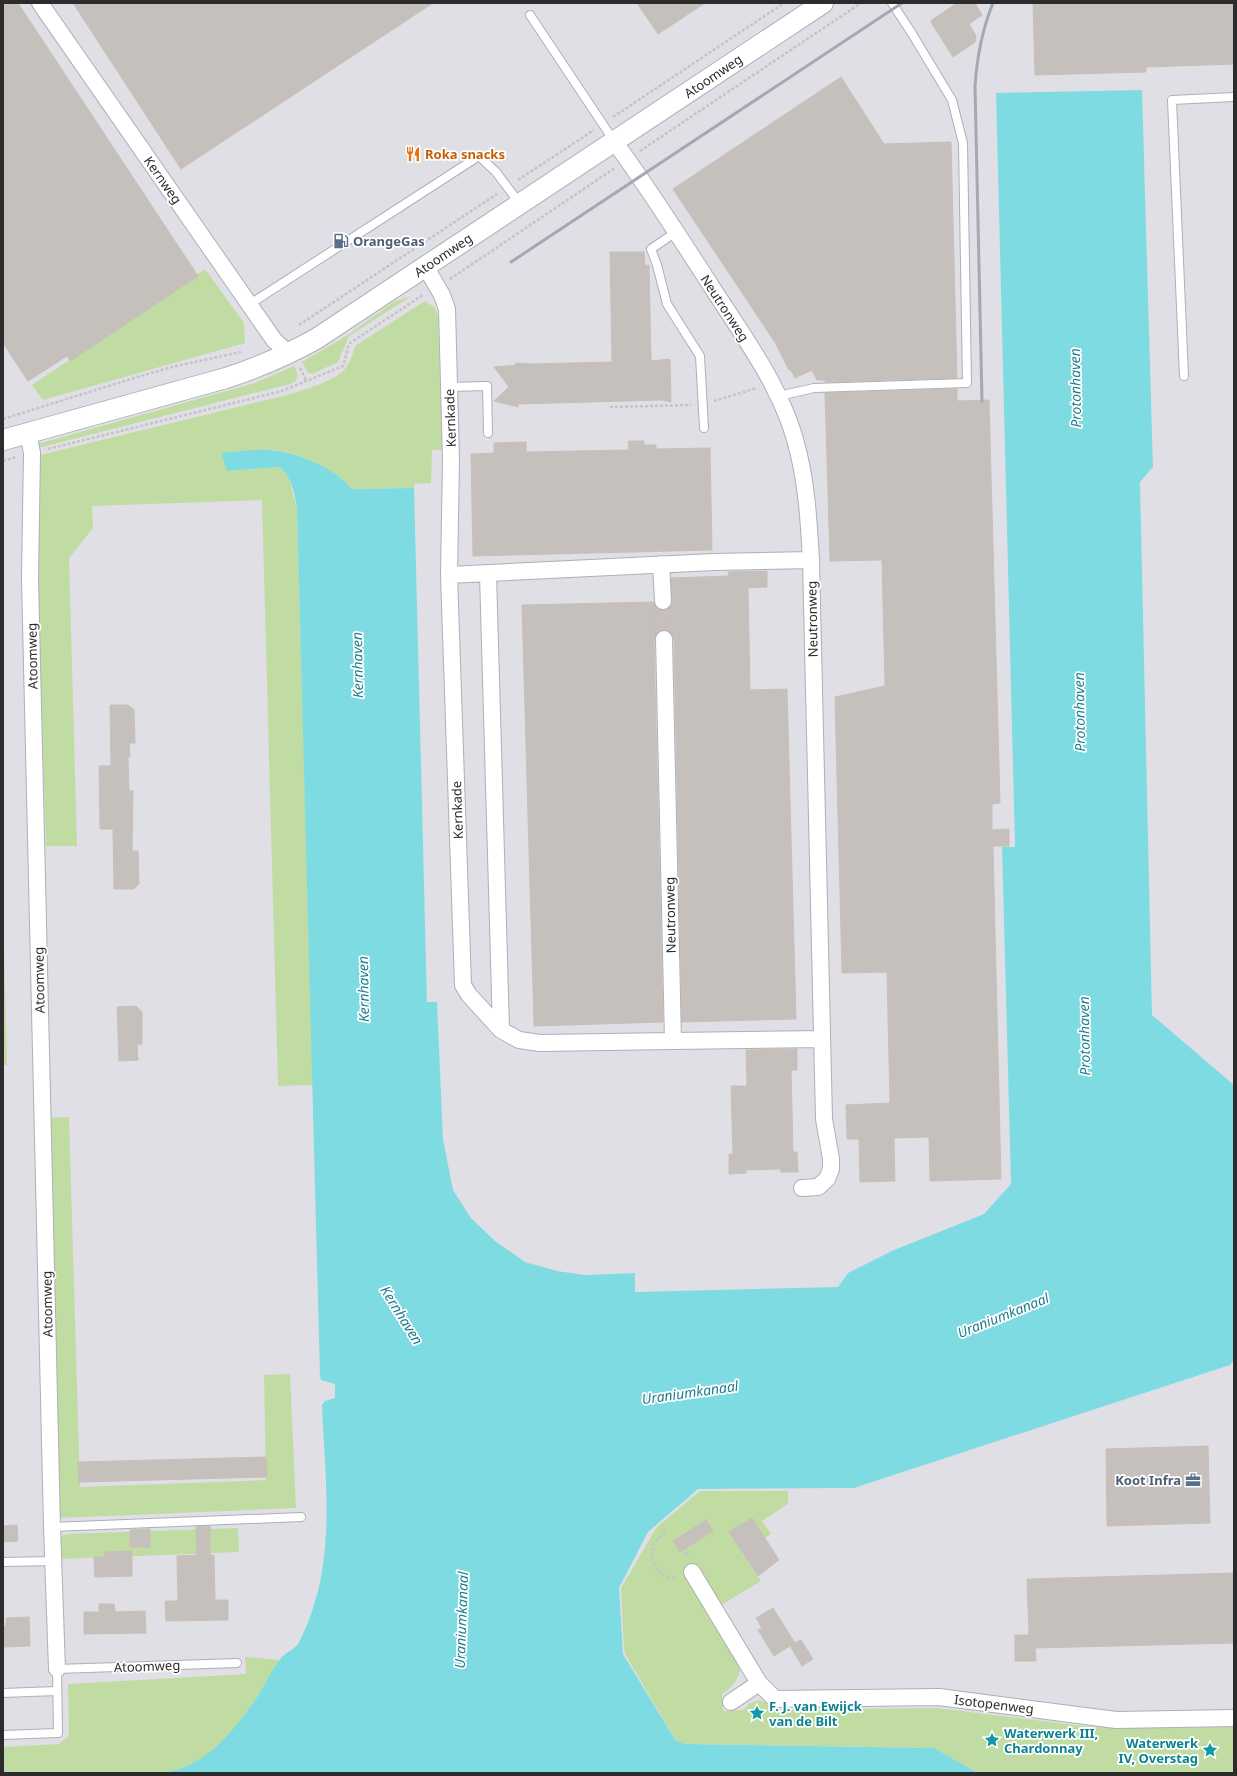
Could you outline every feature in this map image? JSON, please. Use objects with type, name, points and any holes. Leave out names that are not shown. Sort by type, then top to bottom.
[{"type":"street","name":"Kernweg","points":[[40,3],[274,340],[289,354]]},
{"type":"street","name":"Atoomweg","points":[[3,440],[226,378],[258,368],[289,354],[316,339],[823,3]]},
{"type":"street","name":"Neutronweg","points":[[614,141],[676,232],[768,375],[779,396],[799,454],[808,508],[811,560],[824,1119],[831,1159],[831,1169],[827,1179],[818,1187],[802,1188]]},
{"type":"street","name":"Kernkade","points":[[425,266],[442,295],[446,309],[451,460],[449,575],[463,985],[469,995],[501,1030],[519,1040],[540,1043],[673,1041]]},
{"type":"street","name":"Atoomweg","points":[[28,433],[32,453],[30,578],[52,1527],[57,1669]]},
{"type":"street","points":[[449,575],[662,564],[811,560]]},
{"type":"street","points":[[662,564],[663,601]]},
{"type":"street","points":[[488,574],[501,1030]]},
{"type":"street","name":"Neutronweg","points":[[664,639],[673,1041]]},
{"type":"street","points":[[673,1041],[822,1039]]},
{"type":"street","name":"Isotopenweg","points":[[692,1572],[760,1683],[775,1699],[939,1697],[1116,1720],[1234,1718]]},
{"type":"street","points":[[731,1702],[760,1683]]},
{"type":"lane","points":[[779,396],[814,388],[967,383],[963,143],[952,100],[892,3]]},
{"type":"lane","points":[[530,15],[614,141]]},
{"type":"lane","points":[[1184,376],[1172,100],[1234,97]]},
{"type":"lane","points":[[250,304],[479,156],[496,172],[520,204]]},
{"type":"lane","points":[[676,232],[651,249],[657,265],[667,304],[700,356],[704,428]]},
{"type":"lane","points":[[448,387],[486,386],[488,433]]},
{"type":"lane","points":[[52,1527],[301,1517]]},
{"type":"lane","points":[[3,1562],[54,1560]]},
{"type":"lane","name":"Atoomweg","points":[[3,1735],[58,1733],[57,1669],[237,1663]]},
{"type":"lane","points":[[3,1693],[58,1691]]},
{"type":"path","name":"Atoomweg","points":[[298,326],[784,3]]},
{"type":"path","points":[[3,419],[172,367],[244,351]]},
{"type":"path","points":[[665,1532],[653,1547],[652,1557],[656,1568],[663,1574],[672,1578],[682,1577],[692,1572]]},
{"type":"shaded area","points":[[3,3],[1234,3],[1234,1085],[1152,1015],[1140,482],[1153,467],[1142,90],[996,93],[1015,847],[1002,847],[1011,1184],[984,1214],[894,1250],[848,1273],[838,1287],[634,1292],[635,1273],[585,1275],[557,1271],[525,1262],[495,1241],[471,1218],[453,1190],[443,1139],[437,1002],[427,1003],[419,696],[279,467],[299,554],[320,1377],[322,1380],[335,1384],[336,1395],[335,1398],[330,1399],[322,1405],[327,1541],[324,1568],[318,1596],[298,1644],[279,1660],[265,1686],[158,1773],[3,1773]]},
{"type":"shaded area","points":[[1234,1360],[1234,1773],[978,1773],[934,1748],[676,1741],[623,1654],[619,1588],[648,1532],[698,1489],[854,1488],[1230,1365]]},
{"type":"green space","points":[[205,269],[244,323],[245,343],[43,400],[32,385]]},
{"type":"green space","points":[[410,297],[349,336],[338,362],[312,374],[308,373],[302,362],[348,335],[395,301]]},
{"type":"green space","points":[[425,301],[434,307],[438,315],[442,450],[432,450],[431,483],[414,484],[414,488],[351,489],[337,475],[316,463],[292,454],[272,450],[227,471],[279,467],[288,475],[297,508],[313,1085],[278,1086],[262,500],[92,506],[93,528],[69,558],[77,846],[46,846],[38,589],[36,456],[291,394],[320,384],[334,377],[345,369],[355,346]]},
{"type":"green space","points":[[294,366],[297,374],[296,380],[295,382],[286,385],[34,449],[34,445],[255,383]]},
{"type":"green space","points":[[3,905],[7,1065],[3,1065]]},
{"type":"green space","points":[[69,1117],[80,1487],[266,1480],[264,1375],[290,1374],[296,1508],[59,1518],[50,1118]]},
{"type":"green space","points":[[700,1491],[788,1491],[788,1504],[762,1521],[771,1534],[742,1553],[761,1581],[711,1611],[740,1664],[736,1681],[722,1694],[723,1711],[743,1710],[749,1704],[758,1700],[767,1703],[769,1710],[937,1708],[1083,1726],[1120,1728],[1234,1727],[1234,1773],[978,1773],[934,1748],[686,1744],[676,1741],[625,1654],[621,1588],[657,1527]]},
{"type":"green space","points":[[238,1528],[239,1552],[60,1559],[59,1537],[68,1534]]},
{"type":"green space","points":[[245,1657],[279,1660],[261,1692],[239,1724],[212,1751],[196,1761],[179,1769],[158,1773],[3,1773],[3,1747],[59,1744],[69,1736],[68,1684],[246,1674]]},
{"type":"water","points":[[1142,90],[1153,467],[1140,482],[1152,1015],[1234,1085],[1234,1360],[1230,1365],[854,1488],[698,1489],[648,1532],[619,1588],[623,1654],[676,1741],[686,1744],[934,1748],[978,1773],[158,1773],[179,1769],[191,1764],[203,1757],[223,1740],[232,1731],[256,1699],[281,1658],[296,1647],[299,1642],[311,1613],[319,1584],[324,1555],[326,1496],[322,1405],[325,1401],[335,1398],[335,1384],[321,1380],[320,1377],[297,508],[290,480],[279,467],[227,471],[221,453],[258,450],[280,451],[315,462],[336,475],[351,489],[414,488],[427,1002],[437,1002],[443,1139],[453,1190],[471,1218],[495,1241],[525,1262],[557,1271],[585,1275],[635,1273],[635,1292],[838,1287],[848,1273],[894,1250],[984,1214],[1011,1184],[1002,847],[1015,847],[996,93]]},
{"type":"building","points":[[3,3],[18,3],[198,276],[70,361],[67,356],[28,381],[3,343]]},
{"type":"building","points":[[73,3],[433,3],[181,169]]},
{"type":"building","points":[[637,3],[705,3],[658,34]]},
{"type":"building","points":[[957,3],[975,3],[982,15],[969,24],[976,36],[975,42],[953,57],[931,22]]},
{"type":"building","points":[[1033,3],[1234,3],[1234,64],[1146,67],[1146,72],[1035,75]]},
{"type":"building","points":[[841,77],[884,144],[951,142],[957,378],[825,382],[825,380],[817,380],[812,370],[795,378],[791,370],[789,370],[776,344],[673,189]]},
{"type":"building","points":[[610,252],[644,252],[645,266],[649,265],[651,361],[670,359],[671,402],[662,400],[518,404],[518,407],[494,401],[509,387],[494,367],[516,365],[516,363],[612,362]]},
{"type":"building","points":[[957,389],[957,401],[989,400],[1000,803],[992,804],[992,830],[1009,829],[1009,846],[993,846],[1001,1179],[930,1181],[929,1137],[894,1138],[895,1181],[860,1182],[859,1139],[847,1139],[846,1105],[890,1103],[887,972],[842,973],[835,697],[885,686],[882,560],[830,561],[825,393]]},
{"type":"building","points":[[628,441],[644,441],[644,445],[656,445],[656,449],[710,448],[712,550],[473,556],[471,454],[494,453],[494,443],[526,442],[526,452],[629,450]]},
{"type":"building","points":[[767,571],[767,587],[748,588],[750,690],[787,689],[796,1019],[682,1022],[674,639],[669,631],[663,630],[656,634],[654,639],[663,1022],[534,1026],[522,605],[654,602],[658,609],[664,610],[668,609],[672,605],[671,578],[729,576],[728,572]]},
{"type":"building","points":[[110,705],[128,705],[134,710],[135,743],[129,743],[130,757],[128,757],[129,791],[133,791],[132,851],[138,851],[139,884],[134,889],[114,889],[113,829],[100,829],[99,766],[111,766]]},
{"type":"building","points":[[136,1006],[142,1012],[142,1044],[137,1044],[138,1060],[119,1061],[117,1007]]},
{"type":"building","points":[[797,1049],[797,1070],[791,1070],[793,1152],[797,1152],[798,1172],[781,1172],[781,1169],[746,1170],[746,1173],[729,1174],[729,1154],[733,1154],[731,1086],[747,1086],[746,1050]]},
{"type":"building","points":[[1208,1446],[1210,1523],[1107,1526],[1106,1449]]},
{"type":"building","points":[[266,1457],[267,1477],[79,1482],[78,1462]]},
{"type":"building","points":[[752,1518],[779,1560],[758,1576],[729,1532]]},
{"type":"building","points":[[706,1520],[713,1531],[680,1552],[673,1541]]},
{"type":"building","points":[[17,1525],[18,1541],[3,1542],[3,1526]]},
{"type":"building","points":[[210,1526],[210,1555],[214,1555],[215,1600],[228,1600],[228,1620],[166,1621],[165,1601],[178,1601],[177,1556],[197,1555],[196,1527]]},
{"type":"building","points":[[150,1529],[150,1547],[130,1547],[130,1530]]},
{"type":"building","points":[[132,1551],[132,1576],[95,1577],[94,1557],[105,1557],[104,1552]]},
{"type":"building","points":[[1234,1573],[1234,1643],[1035,1648],[1036,1661],[1015,1661],[1015,1635],[1029,1635],[1027,1579]]},
{"type":"building","points":[[99,1604],[114,1604],[115,1612],[145,1611],[146,1633],[84,1634],[84,1612],[99,1612]]},
{"type":"building","points":[[773,1608],[795,1643],[801,1640],[813,1659],[802,1666],[790,1646],[774,1656],[758,1630],[762,1628],[756,1618]]},
{"type":"building","points":[[29,1617],[30,1646],[3,1647],[3,1626],[6,1626],[6,1618]]},
{"type":"tunnel","points":[[663,601],[664,639]]},
{"type":"railway","points":[[511,262],[902,3]]},
{"type":"railway","points":[[982,401],[975,86],[981,44],[993,3]]},
{"type":"place","name":"Roka snacks","points":[[413,154]]},
{"type":"place","name":"OrangeGas","points":[[341,241]]},
{"type":"place","name":"Koot Infra","points":[[1193,1480]]},
{"type":"place","name":"F. J. van Ewijck van de Bilt","points":[[757,1713]]},
{"type":"place","name":"Waterwerk III, Chardonnay","points":[[992,1740]]},
{"type":"place","name":"Waterwerk IV, Overstag","points":[[1210,1750]]},
{"type":"water label","name":"Protonhaven","points":[[1075,388]]},
{"type":"water label","name":"Kernhaven","points":[[357,665]]},
{"type":"water label","name":"Protonhaven","points":[[1079,712]]},
{"type":"water label","name":"Kernhaven","points":[[363,989]]},
{"type":"water label","name":"Protonhaven","points":[[1084,1036]]},
{"type":"water label","name":"Kernhaven","points":[[402,1315]]},
{"type":"water label","name":"Uraniumkanaal","points":[[1003,1315]]},
{"type":"water label","name":"Uraniumkanaal","points":[[690,1392]]},
{"type":"water label","name":"Uraniumkanaal","points":[[461,1620]]}]
